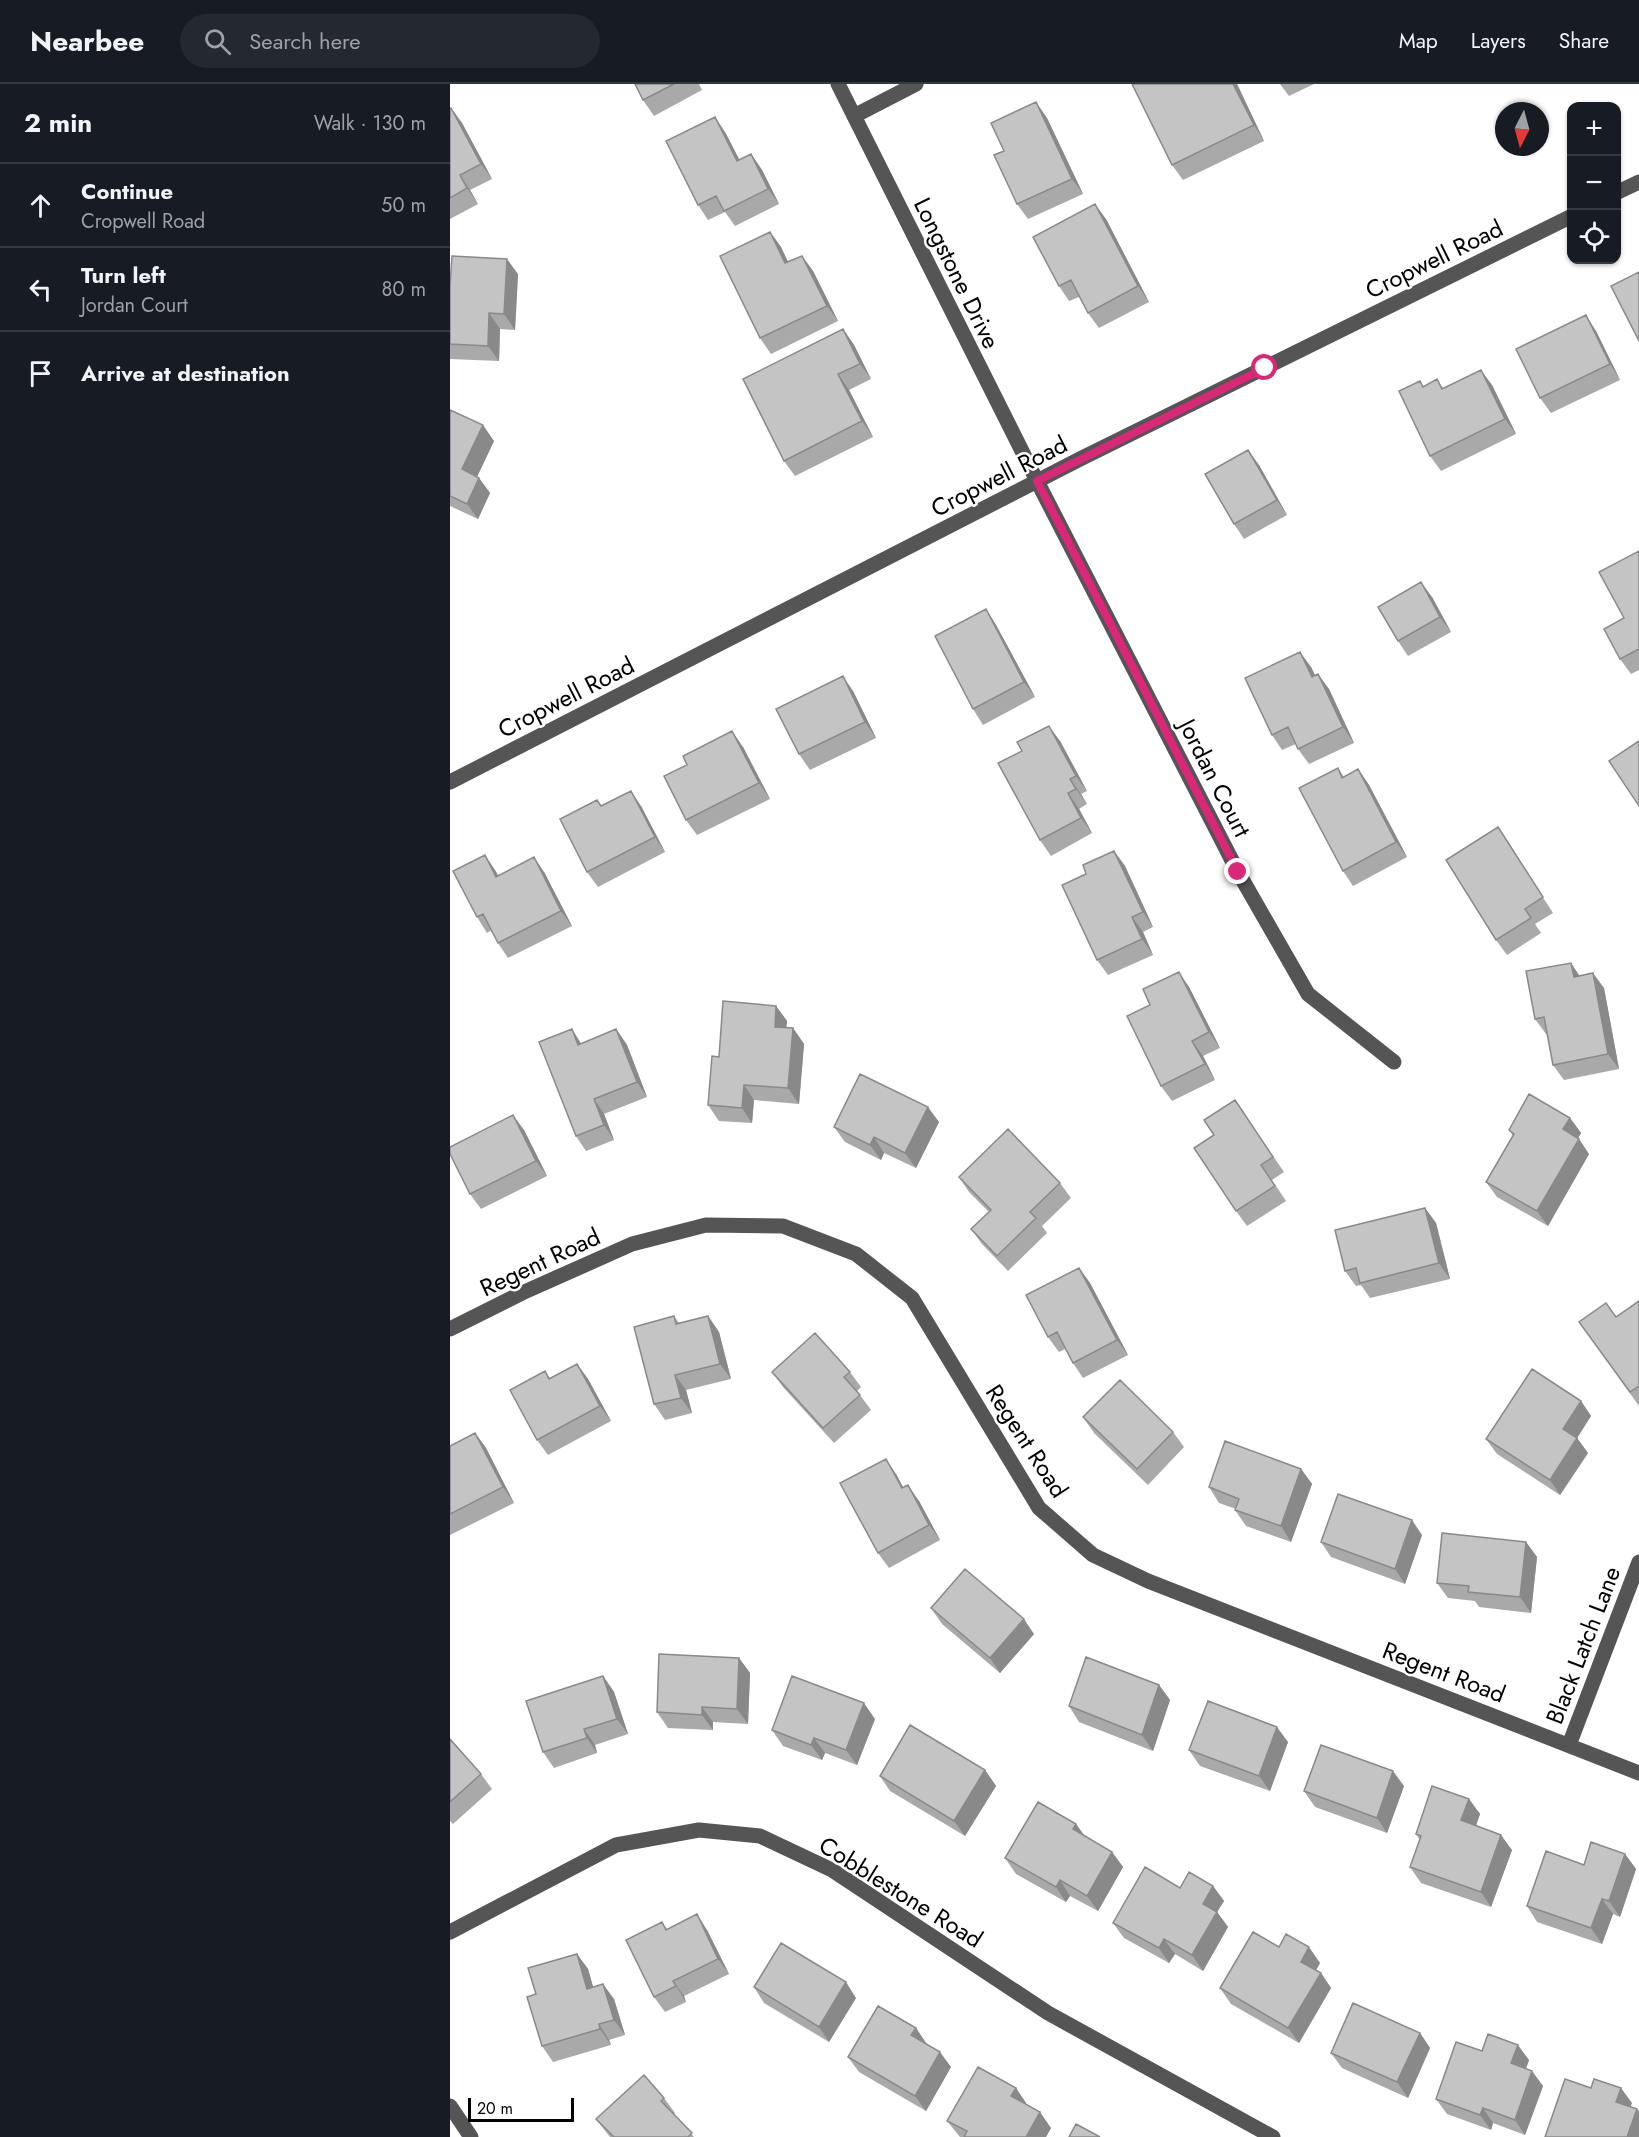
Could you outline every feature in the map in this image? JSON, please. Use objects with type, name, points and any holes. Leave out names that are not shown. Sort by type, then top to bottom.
[{"type":"street","name":"Longstone Drive","points":[[838,84],[1037,481]]},
{"type":"street","points":[[854,116],[916,84]]},
{"type":"street","points":[[1621,191],[1639,182]]},
{"type":"street","name":"Cropwell Road","points":[[450,782],[1037,481],[1567,218]]},
{"type":"street","name":"Jordan Court","points":[[1037,481],[1238,872],[1308,994],[1394,1062]]},
{"type":"street","name":"Regent Road","points":[[450,1329],[522,1293],[632,1244],[706,1225],[783,1226],[856,1254],[912,1298],[1039,1508],[1093,1555],[1148,1581],[1639,1773]]},
{"type":"street","name":"Black Latch Lane","points":[[1569,1745],[1639,1562]]},
{"type":"street","name":"Cobblestone Road","points":[[450,1932],[616,1845],[699,1830],[760,1836],[832,1870],[1048,2013],[1273,2137]]},
{"type":"street","points":[[450,2106],[471,2137]]},
{"type":"building","points":[[635,84],[674,84],[643,100]]},
{"type":"building","points":[[1132,84],[1233,84],[1254,125],[1172,165]]},
{"type":"building","points":[[1036,102],[1072,179],[1017,204],[994,155],[1004,151],[991,123]]},
{"type":"building","points":[[450,109],[481,164],[460,175],[467,188],[450,198]]},
{"type":"building","points":[[715,117],[737,161],[751,154],[768,189],[724,211],[716,196],[698,205],[666,141]]},
{"type":"building","points":[[1095,204],[1138,286],[1088,313],[1071,280],[1059,286],[1033,237]]},
{"type":"building","points":[[770,232],[785,263],[802,256],[827,306],[760,338],[720,256]]},
{"type":"building","points":[[452,256],[507,259],[504,314],[489,313],[488,346],[450,344]]},
{"type":"building","points":[[1639,272],[1639,341],[1611,286]]},
{"type":"building","points":[[1586,315],[1610,364],[1540,398],[1516,349]]},
{"type":"building","points":[[843,329],[860,364],[838,374],[862,421],[784,461],[743,379]]},
{"type":"building","points":[[1481,370],[1505,419],[1430,456],[1399,391],[1420,381],[1423,387],[1437,379],[1442,389]]},
{"type":"building","points":[[450,410],[483,425],[462,469],[479,478],[467,504],[450,496]]},
{"type":"building","points":[[1248,450],[1277,500],[1234,524],[1205,474]]},
{"type":"building","points":[[1639,551],[1639,649],[1620,659],[1604,629],[1624,618],[1599,572]]},
{"type":"building","points":[[1421,582],[1440,617],[1398,641],[1378,607]]},
{"type":"building","points":[[986,609],[1024,682],[973,709],[935,636]]},
{"type":"building","points":[[1300,652],[1312,677],[1318,674],[1343,727],[1298,749],[1288,727],[1272,735],[1245,678]]},
{"type":"building","points":[[843,676],[865,722],[799,754],[776,709]]},
{"type":"building","points":[[1049,726],[1076,776],[1070,779],[1076,789],[1068,793],[1081,818],[1040,840],[998,763],[1022,751],[1017,742]]},
{"type":"building","points":[[732,731],[759,783],[686,820],[664,776],[687,765],[683,756]]},
{"type":"building","points":[[1639,741],[1639,806],[1609,761]]},
{"type":"building","points":[[1338,768],[1342,778],[1358,769],[1396,842],[1343,871],[1299,788]]},
{"type":"building","points":[[631,791],[655,837],[587,872],[560,819],[597,800],[601,806]]},
{"type":"building","points":[[1498,827],[1543,897],[1525,909],[1531,918],[1496,940],[1446,860]]},
{"type":"building","points":[[1114,851],[1143,912],[1132,917],[1142,939],[1097,960],[1062,885],[1086,874],[1083,865]]},
{"type":"building","points":[[485,855],[496,877],[534,857],[561,911],[498,943],[483,914],[477,917],[453,871]]},
{"type":"building","points":[[1571,963],[1574,977],[1593,973],[1608,1054],[1553,1065],[1544,1017],[1535,1019],[1526,971]]},
{"type":"building","points":[[1179,972],[1209,1032],[1192,1041],[1205,1064],[1161,1086],[1127,1016],[1150,1005],[1143,989]]},
{"type":"building","points":[[723,1001],[776,1006],[775,1027],[793,1028],[788,1088],[744,1085],[742,1108],[708,1105],[712,1056],[719,1057]]},
{"type":"building","points":[[572,1029],[578,1045],[616,1029],[637,1082],[594,1099],[604,1125],[576,1136],[539,1042]]},
{"type":"building","points":[[860,1074],[928,1107],[905,1153],[874,1137],[870,1145],[834,1127]]},
{"type":"building","points":[[1529,1094],[1570,1118],[1563,1129],[1579,1139],[1537,1211],[1486,1182],[1514,1134],[1509,1130]]},
{"type":"building","points":[[1235,1100],[1273,1157],[1261,1165],[1275,1186],[1236,1211],[1194,1148],[1214,1135],[1204,1120]]},
{"type":"building","points":[[513,1115],[536,1161],[470,1194],[450,1154],[450,1147]]},
{"type":"building","points":[[1008,1129],[1060,1183],[1030,1212],[1036,1218],[997,1256],[971,1229],[991,1210],[959,1177]]},
{"type":"building","points":[[1425,1208],[1439,1263],[1360,1283],[1356,1268],[1345,1271],[1335,1230]]},
{"type":"building","points":[[1079,1268],[1117,1340],[1073,1363],[1057,1332],[1048,1337],[1026,1295]]},
{"type":"building","points":[[1639,1301],[1639,1386],[1630,1392],[1579,1322],[1606,1303],[1616,1317]]},
{"type":"building","points":[[674,1316],[676,1324],[708,1316],[720,1364],[675,1375],[681,1398],[654,1404],[634,1327]]},
{"type":"building","points":[[815,1333],[850,1372],[844,1377],[860,1395],[823,1428],[772,1372]]},
{"type":"building","points":[[577,1364],[600,1406],[537,1440],[510,1390],[545,1371],[549,1379]]},
{"type":"building","points":[[1532,1369],[1581,1401],[1563,1429],[1577,1438],[1550,1480],[1486,1439]]},
{"type":"building","points":[[1120,1380],[1173,1432],[1137,1469],[1083,1417]]},
{"type":"building","points":[[475,1433],[503,1487],[450,1514],[450,1446]]},
{"type":"building","points":[[1225,1441],[1301,1469],[1281,1526],[1235,1510],[1239,1499],[1209,1487]]},
{"type":"building","points":[[886,1459],[902,1488],[908,1485],[929,1525],[878,1553],[840,1483]]},
{"type":"building","points":[[1338,1494],[1412,1520],[1395,1569],[1321,1542]]},
{"type":"building","points":[[1442,1533],[1526,1542],[1520,1597],[1468,1592],[1469,1586],[1437,1583]]},
{"type":"building","points":[[965,1569],[1024,1619],[990,1658],[931,1608]]},
{"type":"building","points":[[659,1654],[739,1658],[737,1709],[702,1707],[702,1715],[657,1712]]},
{"type":"building","points":[[1086,1657],[1159,1685],[1142,1735],[1069,1706]]},
{"type":"building","points":[[603,1676],[617,1719],[584,1729],[587,1738],[543,1752],[526,1701]]},
{"type":"building","points":[[792,1676],[864,1703],[846,1750],[814,1738],[811,1745],[772,1730]]},
{"type":"building","points":[[1208,1701],[1277,1727],[1259,1776],[1189,1750]]},
{"type":"building","points":[[910,1725],[985,1770],[954,1821],[880,1776]]},
{"type":"building","points":[[450,1739],[481,1774],[450,1802]]},
{"type":"building","points":[[1321,1745],[1393,1771],[1377,1818],[1304,1791]]},
{"type":"building","points":[[1432,1786],[1469,1799],[1461,1820],[1501,1835],[1481,1892],[1410,1867],[1421,1836],[1416,1834]]},
{"type":"building","points":[[1038,1802],[1076,1824],[1073,1829],[1112,1852],[1087,1896],[1060,1880],[1056,1887],[1005,1858]]},
{"type":"building","points":[[1591,1842],[1625,1854],[1609,1901],[1602,1899],[1591,1928],[1527,1906],[1546,1851],[1584,1865]]},
{"type":"building","points":[[1145,1867],[1180,1888],[1189,1872],[1213,1886],[1203,1904],[1217,1912],[1192,1955],[1164,1939],[1159,1948],[1113,1923]]},
{"type":"building","points":[[697,1914],[718,1959],[673,1981],[676,1986],[654,1997],[626,1940],[662,1922],[666,1930]]},
{"type":"building","points":[[1253,1932],[1279,1947],[1286,1934],[1309,1947],[1301,1962],[1321,1973],[1288,2028],[1220,1988]]},
{"type":"building","points":[[781,1943],[846,1982],[819,2027],[754,1987]]},
{"type":"building","points":[[577,1954],[587,1989],[603,1984],[614,2020],[599,2024],[600,2029],[542,2046],[527,1997],[536,1994],[528,1968]]},
{"type":"building","points":[[1353,2003],[1420,2033],[1397,2082],[1331,2053]]},
{"type":"building","points":[[878,2006],[916,2028],[911,2035],[940,2052],[915,2096],[848,2057]]},
{"type":"building","points":[[1488,2034],[1518,2045],[1511,2063],[1532,2071],[1515,2120],[1483,2108],[1480,2115],[1436,2099],[1456,2042],[1482,2051]]},
{"type":"building","points":[[978,2067],[1016,2088],[1011,2096],[1040,2112],[1026,2137],[964,2137],[967,2131],[947,2121]]},
{"type":"building","points":[[644,2075],[664,2098],[661,2101],[692,2133],[688,2137],[614,2137],[596,2119]]},
{"type":"building","points":[[1565,2079],[1591,2088],[1594,2079],[1621,2088],[1616,2102],[1637,2109],[1627,2137],[1545,2137]]},
{"type":"building","points":[[1076,2124],[1100,2137],[1069,2137]]},
{"type":"route","points":[[1238,872],[1037,481],[1265,368]]}]
